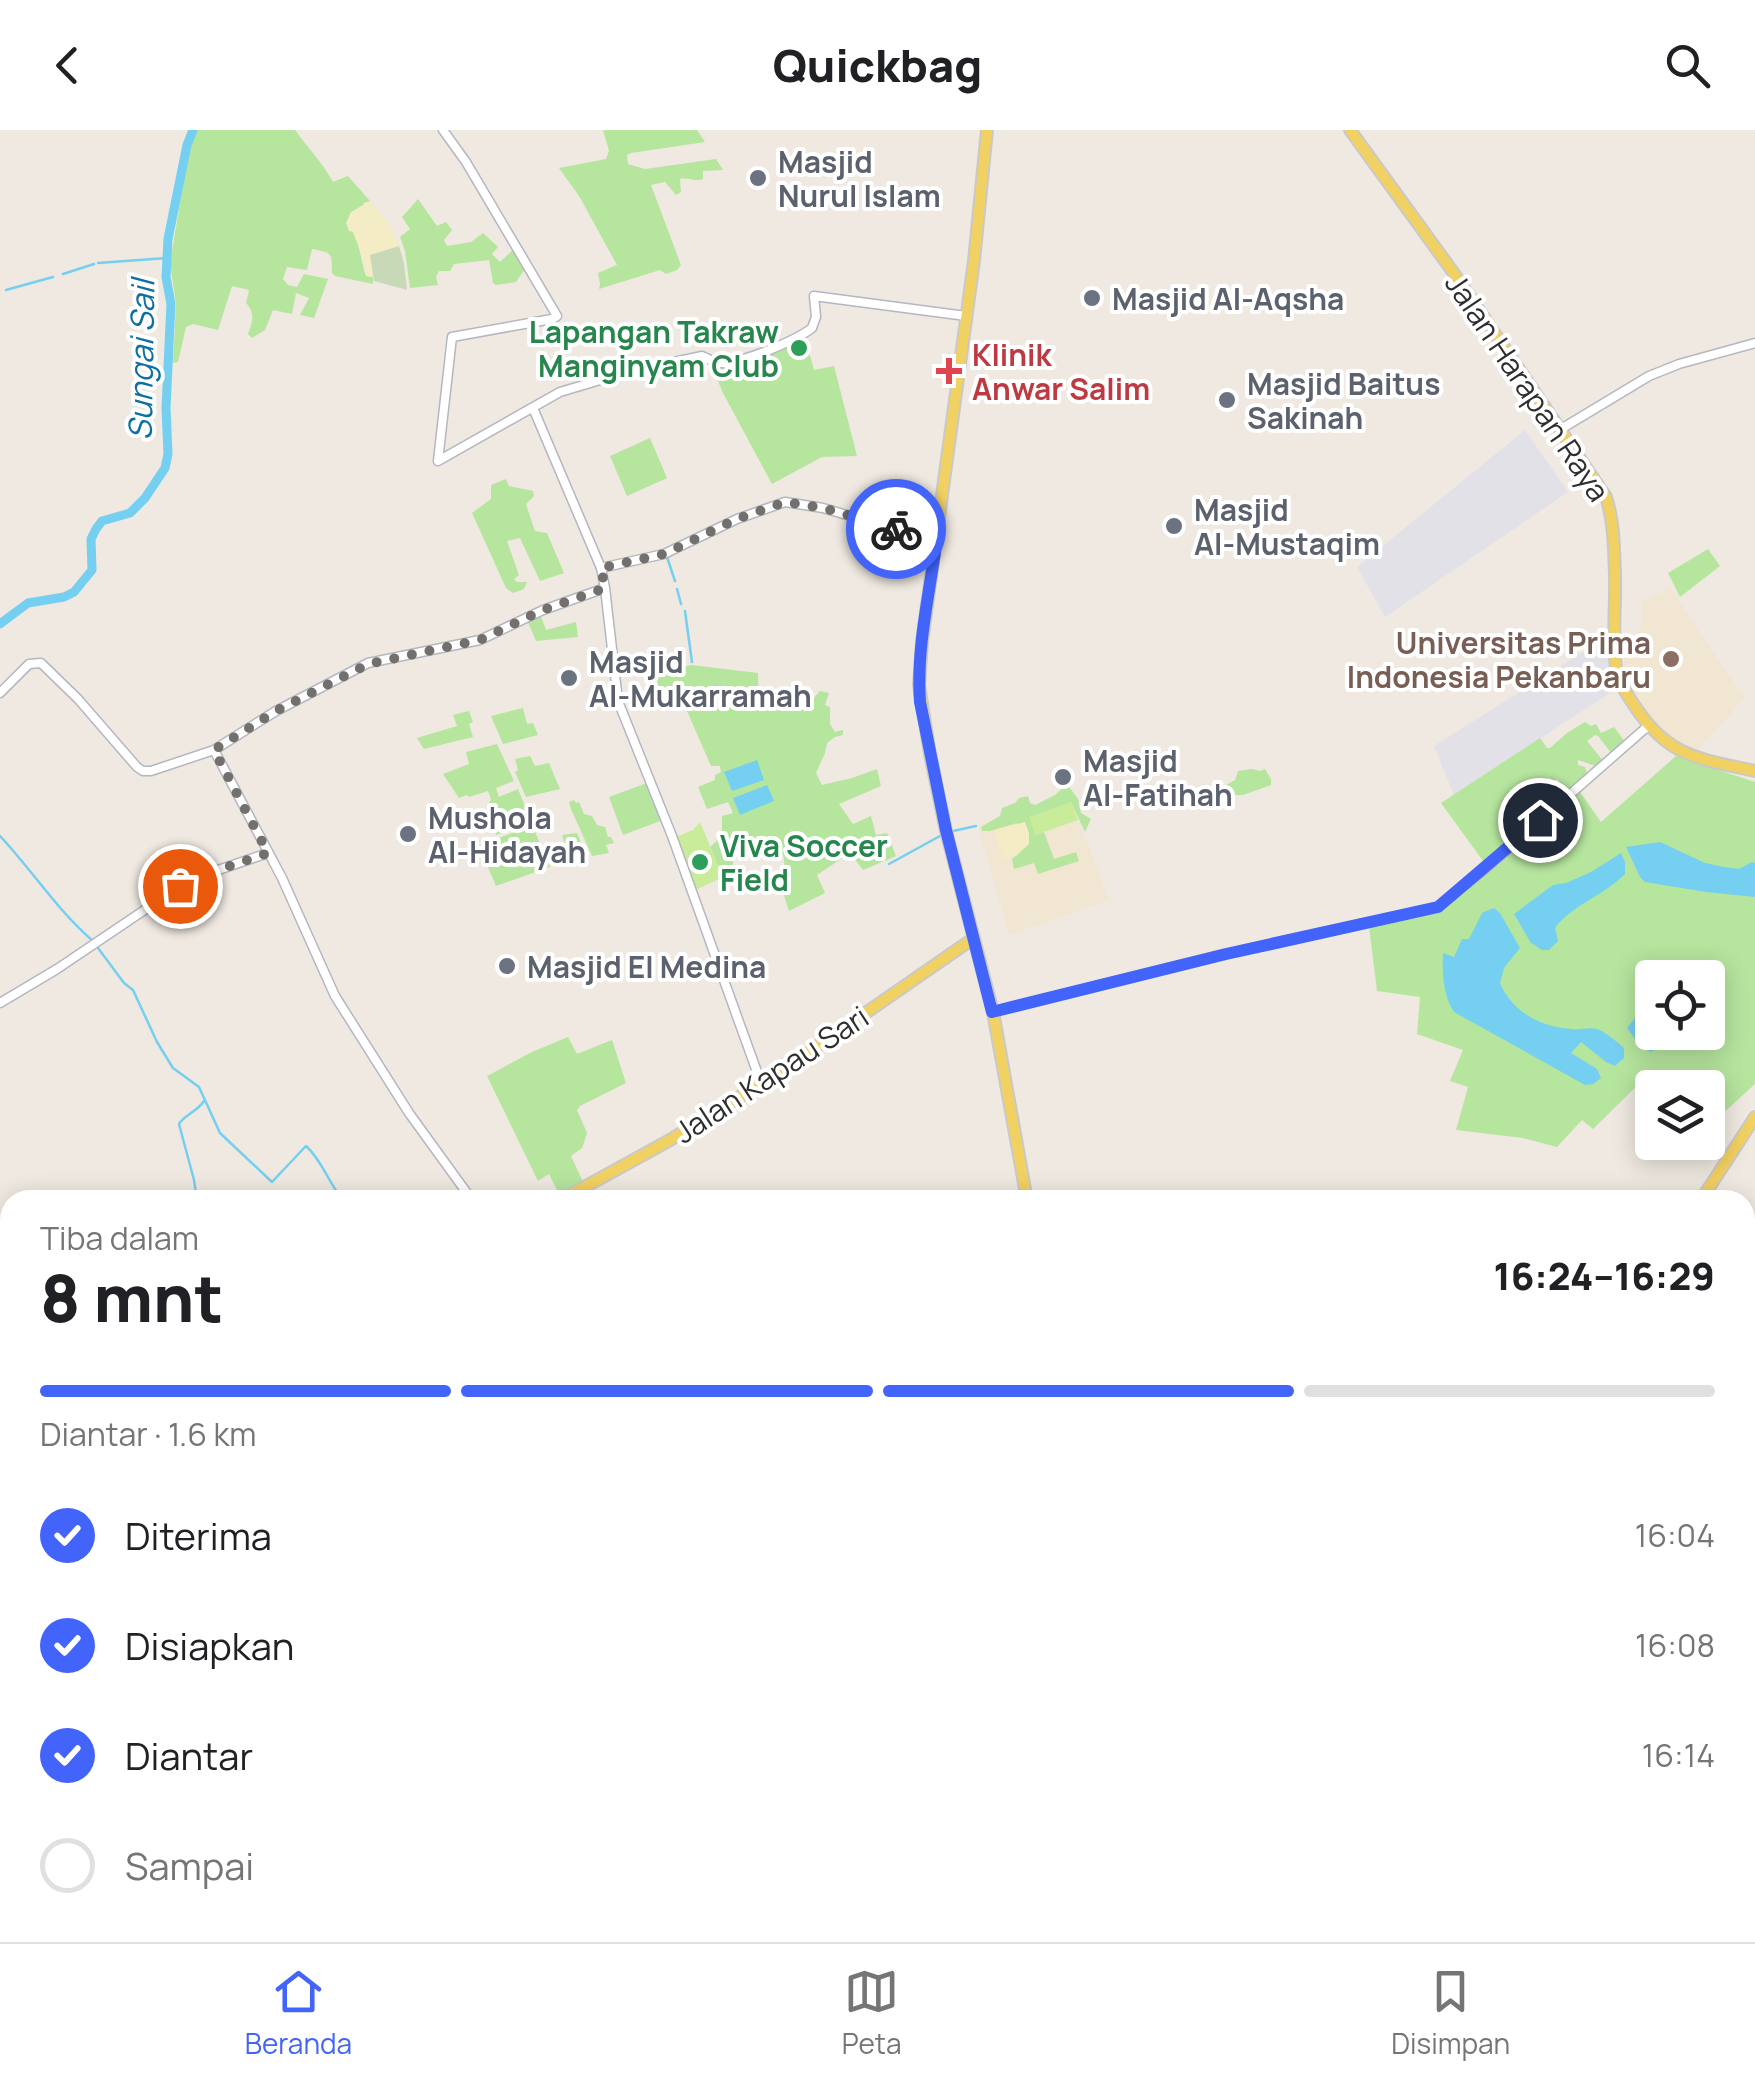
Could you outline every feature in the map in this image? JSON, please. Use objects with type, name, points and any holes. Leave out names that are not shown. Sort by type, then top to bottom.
[{"type":"main road","points":[[988,130],[919,685],[946,830],[992,1012],[1025,1190]]},
{"type":"main road","name":"Jalan Harapan Raya","points":[[1350,130],[1602,490],[1610,508],[1616,668],[1624,690],[1648,726],[1676,750],[1755,772]]},
{"type":"main road","name":"Jalan Kapau Sari","points":[[579,1190],[761,1083],[974,938]]},
{"type":"main road","points":[[1708,1190],[1755,1117]]},
{"type":"street","points":[[443,130],[474,174],[558,316],[452,337],[438,461],[578,385],[702,356],[716,363],[728,363],[777,346],[812,328],[816,317],[814,296],[966,316]]},
{"type":"street","points":[[1561,429],[1649,376],[1755,343]]},
{"type":"street","points":[[532,408],[601,568],[618,701],[672,836],[761,1083]]},
{"type":"street","points":[[601,568],[664,554],[737,519],[785,502],[937,538]]},
{"type":"street","points":[[0,693],[29,664],[40,662],[143,771],[151,771],[214,750],[276,711],[368,664],[480,640],[543,610],[605,588]]},
{"type":"street","points":[[992,1012],[1208,958],[1438,907],[1648,726]]},
{"type":"street","points":[[214,750],[335,996],[412,1119],[465,1190]]},
{"type":"street","points":[[0,1003],[189,880],[268,853]]},
{"type":"shaded area","points":[[1525,430],[1568,492],[1385,617],[1357,567]]},
{"type":"shaded area","name":"Universitas Prima Indonesia Pekanbaru","points":[[1671,587],[1745,698],[1696,751],[1654,724],[1639,706],[1625,675],[1622,641],[1636,640],[1642,623],[1642,602]]},
{"type":"shaded area","points":[[1613,633],[1619,687],[1454,795],[1434,746]]},
{"type":"shaded area","points":[[1069,795],[1109,900],[1009,935],[978,826]]},
{"type":"green space","points":[[196,130],[295,130],[333,182],[348,176],[370,201],[364,203],[353,231],[366,276],[373,277],[373,284],[335,276],[330,255],[312,249],[307,270],[287,267],[283,279],[297,287],[304,274],[328,279],[314,318],[300,315],[309,298],[296,293],[292,314],[273,310],[265,330],[252,338],[248,334],[252,314],[246,303],[249,290],[232,286],[218,330],[193,324],[186,327],[178,362],[173,363],[176,304],[170,264],[187,160]]},
{"type":"green space","points":[[603,130],[697,130],[705,142],[631,153],[627,155],[628,164],[645,169],[716,159],[723,170],[703,171],[700,180],[680,179],[681,192],[676,195],[665,182],[651,185],[681,265],[677,270],[666,274],[660,270],[599,289],[598,273],[617,265],[559,168],[606,159],[609,151]]},
{"type":"green space","points":[[418,199],[437,226],[446,222],[452,230],[444,240],[447,246],[471,242],[483,233],[498,247],[492,254],[500,262],[515,248],[527,266],[516,282],[493,283],[489,260],[454,264],[450,271],[439,271],[438,285],[410,288],[400,237],[410,229],[402,217]]},
{"type":"green space","points":[[399,246],[407,290],[374,281],[370,255]]},
{"type":"green space","points":[[789,341],[796,354],[809,352],[814,370],[834,366],[857,456],[822,457],[772,484],[713,369],[716,363],[728,363]]},
{"type":"green space","points":[[650,438],[667,478],[627,496],[610,456]]},
{"type":"green space","points":[[506,479],[509,486],[533,491],[534,496],[526,504],[535,531],[547,533],[564,573],[540,581],[520,538],[507,541],[519,575],[514,579],[527,582],[524,589],[513,593],[506,588],[472,513],[491,499],[491,485]]},
{"type":"green space","points":[[1708,549],[1720,566],[1680,597],[1668,573]]},
{"type":"green space","points":[[540,614],[546,630],[576,622],[578,637],[536,641],[527,620]]},
{"type":"green space","points":[[692,665],[758,673],[759,707],[806,707],[820,691],[829,693],[825,705],[830,707],[830,724],[835,732],[843,730],[843,735],[827,743],[816,773],[822,785],[877,769],[881,786],[839,804],[853,824],[871,816],[876,835],[887,833],[896,856],[863,870],[850,853],[817,875],[825,893],[789,911],[779,880],[784,860],[775,841],[732,853],[734,871],[723,877],[710,847],[722,836],[722,816],[733,813],[728,802],[707,809],[698,787],[715,780],[720,766],[711,766],[676,686],[659,689],[654,673]]},
{"type":"green space","points":[[523,708],[527,724],[533,723],[538,735],[503,744],[491,716]]},
{"type":"green space","points":[[469,711],[473,737],[424,749],[417,738],[457,726],[453,715]]},
{"type":"green space","points":[[1585,722],[1596,724],[1601,733],[1614,727],[1626,743],[1612,754],[1598,736],[1587,741],[1604,762],[1598,767],[1578,760],[1588,776],[1569,792],[1557,779],[1544,786],[1537,783],[1523,788],[1528,803],[1518,817],[1527,830],[1486,865],[1441,803],[1540,738],[1550,748]]},
{"type":"green space","points":[[497,744],[514,781],[496,788],[499,797],[518,789],[531,821],[496,835],[486,810],[491,799],[488,791],[459,798],[443,774],[469,764],[466,752]]},
{"type":"green space","points":[[530,756],[535,766],[549,763],[560,789],[526,797],[515,772],[515,759]]},
{"type":"green space","points":[[1676,756],[1755,782],[1755,1084],[1725,1111],[1725,1070],[1635,1070],[1635,1088],[1593,1129],[1582,1120],[1557,1147],[1523,1138],[1456,1130],[1468,1087],[1450,1081],[1463,1050],[1417,1034],[1420,997],[1377,991],[1369,926],[1436,911],[1580,792],[1601,822]]},
{"type":"green space","points":[[1265,769],[1271,785],[1243,795],[1228,795],[1226,785],[1235,780],[1238,771]]},
{"type":"green space","points":[[647,783],[663,820],[623,835],[609,797]]},
{"type":"green space","points":[[1067,784],[1078,799],[1081,813],[1091,819],[1085,832],[1071,802],[1035,835],[1044,832],[1054,859],[1076,852],[1079,861],[1038,874],[1034,863],[1014,869],[1012,859],[1019,853],[1017,823],[990,831],[982,831],[981,827],[1019,798],[1028,796],[1035,805]]},
{"type":"green space","points":[[574,800],[584,814],[605,827],[614,843],[606,845],[609,853],[592,856],[571,809],[569,802]]},
{"type":"green space","points":[[1071,802],[1078,820],[1035,835],[1029,817]]},
{"type":"green space","name":"Viva Soccer Field","points":[[700,822],[723,877],[696,890],[676,837],[693,830]]},
{"type":"green space","points":[[532,825],[550,867],[496,886],[479,846]]},
{"type":"green space","points":[[577,833],[587,857],[555,867],[550,855],[566,848],[562,835]]},
{"type":"green space","points":[[568,1037],[577,1054],[612,1040],[626,1083],[577,1110],[587,1133],[582,1148],[571,1156],[584,1184],[574,1190],[557,1190],[549,1174],[538,1181],[487,1076]]},
{"type":"sand","points":[[370,201],[389,223],[399,246],[371,255],[373,277],[366,276],[364,260],[346,223],[351,212]]},
{"type":"sand","points":[[1025,822],[1029,844],[1016,856],[1003,860],[994,830]]},
{"type":"water","points":[[757,760],[764,780],[732,791],[724,772]]},
{"type":"water","points":[[767,785],[774,801],[740,815],[733,798]]},
{"type":"water","points":[[1660,842],[1705,863],[1739,869],[1755,863],[1755,897],[1645,882],[1626,847]]},
{"type":"water","points":[[1621,853],[1625,874],[1562,920],[1555,928],[1558,941],[1549,950],[1531,943],[1514,914],[1553,885],[1591,872]]},
{"type":"water","points":[[1494,908],[1520,948],[1504,968],[1500,983],[1512,1003],[1529,1016],[1561,1028],[1597,1029],[1624,1048],[1624,1058],[1615,1066],[1581,1042],[1571,1053],[1597,1069],[1601,1078],[1593,1084],[1585,1085],[1454,1012],[1444,984],[1443,953],[1454,957],[1482,913]]},
{"type":"water","points":[[1635,1018],[1635,1039],[1627,1028]]},
{"type":"waterway","name":"Sungai Sail","points":[[0,624],[28,603],[74,592],[92,570],[91,539],[96,529],[102,521],[130,513],[165,468],[171,304],[166,277],[168,239],[193,130]]},
{"type":"waterway","points":[[98,263],[167,258]]},
{"type":"waterway","points":[[63,274],[94,264]]},
{"type":"waterway","points":[[6,290],[53,277]]},
{"type":"waterway","points":[[667,557],[675,581]]},
{"type":"waterway","points":[[677,589],[681,604]]},
{"type":"waterway","points":[[685,611],[692,662]]},
{"type":"waterway","points":[[953,831],[976,826]]},
{"type":"waterway","points":[[0,836],[93,941]]},
{"type":"waterway","points":[[889,864],[940,836]]},
{"type":"waterway","points":[[98,948],[133,990],[173,1068],[199,1087],[220,1133],[272,1182],[306,1146],[336,1190]]},
{"type":"waterway","points":[[196,1190],[179,1124],[204,1101]]},
{"type":"way so far","points":[[180,886],[268,853],[214,750],[276,711],[368,664],[480,640],[543,610],[605,588],[601,568],[664,554],[773,504],[797,502],[896,529]]},
{"type":"place","name":"Masjid Nurul Islam","points":[[758,178]]},
{"type":"place","name":"Masjid Al-Aqsha","points":[[1092,298]]},
{"type":"place","name":"Lapangan Takraw Manginyam Club","points":[[799,348]]},
{"type":"place","name":"Klinik Anwar Salim","points":[[949,371]]},
{"type":"place","name":"Masjid Baitus Sakinah","points":[[1227,400]]},
{"type":"place","name":"Masjid Al-Mustaqim","points":[[1174,526]]},
{"type":"place","name":"Universitas Prima Indonesia Pekanbaru","points":[[1671,659]]},
{"type":"place","name":"Masjid Al-Mukarramah","points":[[569,678]]},
{"type":"place","name":"Masjid Al-Fatihah","points":[[1063,777]]},
{"type":"place","name":"Mushola Al-Hidayah","points":[[408,834]]},
{"type":"place","name":"Viva Soccer Field","points":[[700,862]]},
{"type":"place","name":"Masjid El Medina","points":[[507,966]]},
{"type":"route","points":[[896,529],[937,538],[922,642],[920,702],[946,830],[992,1012],[1157,970],[1438,907],[1540,820]]}]
